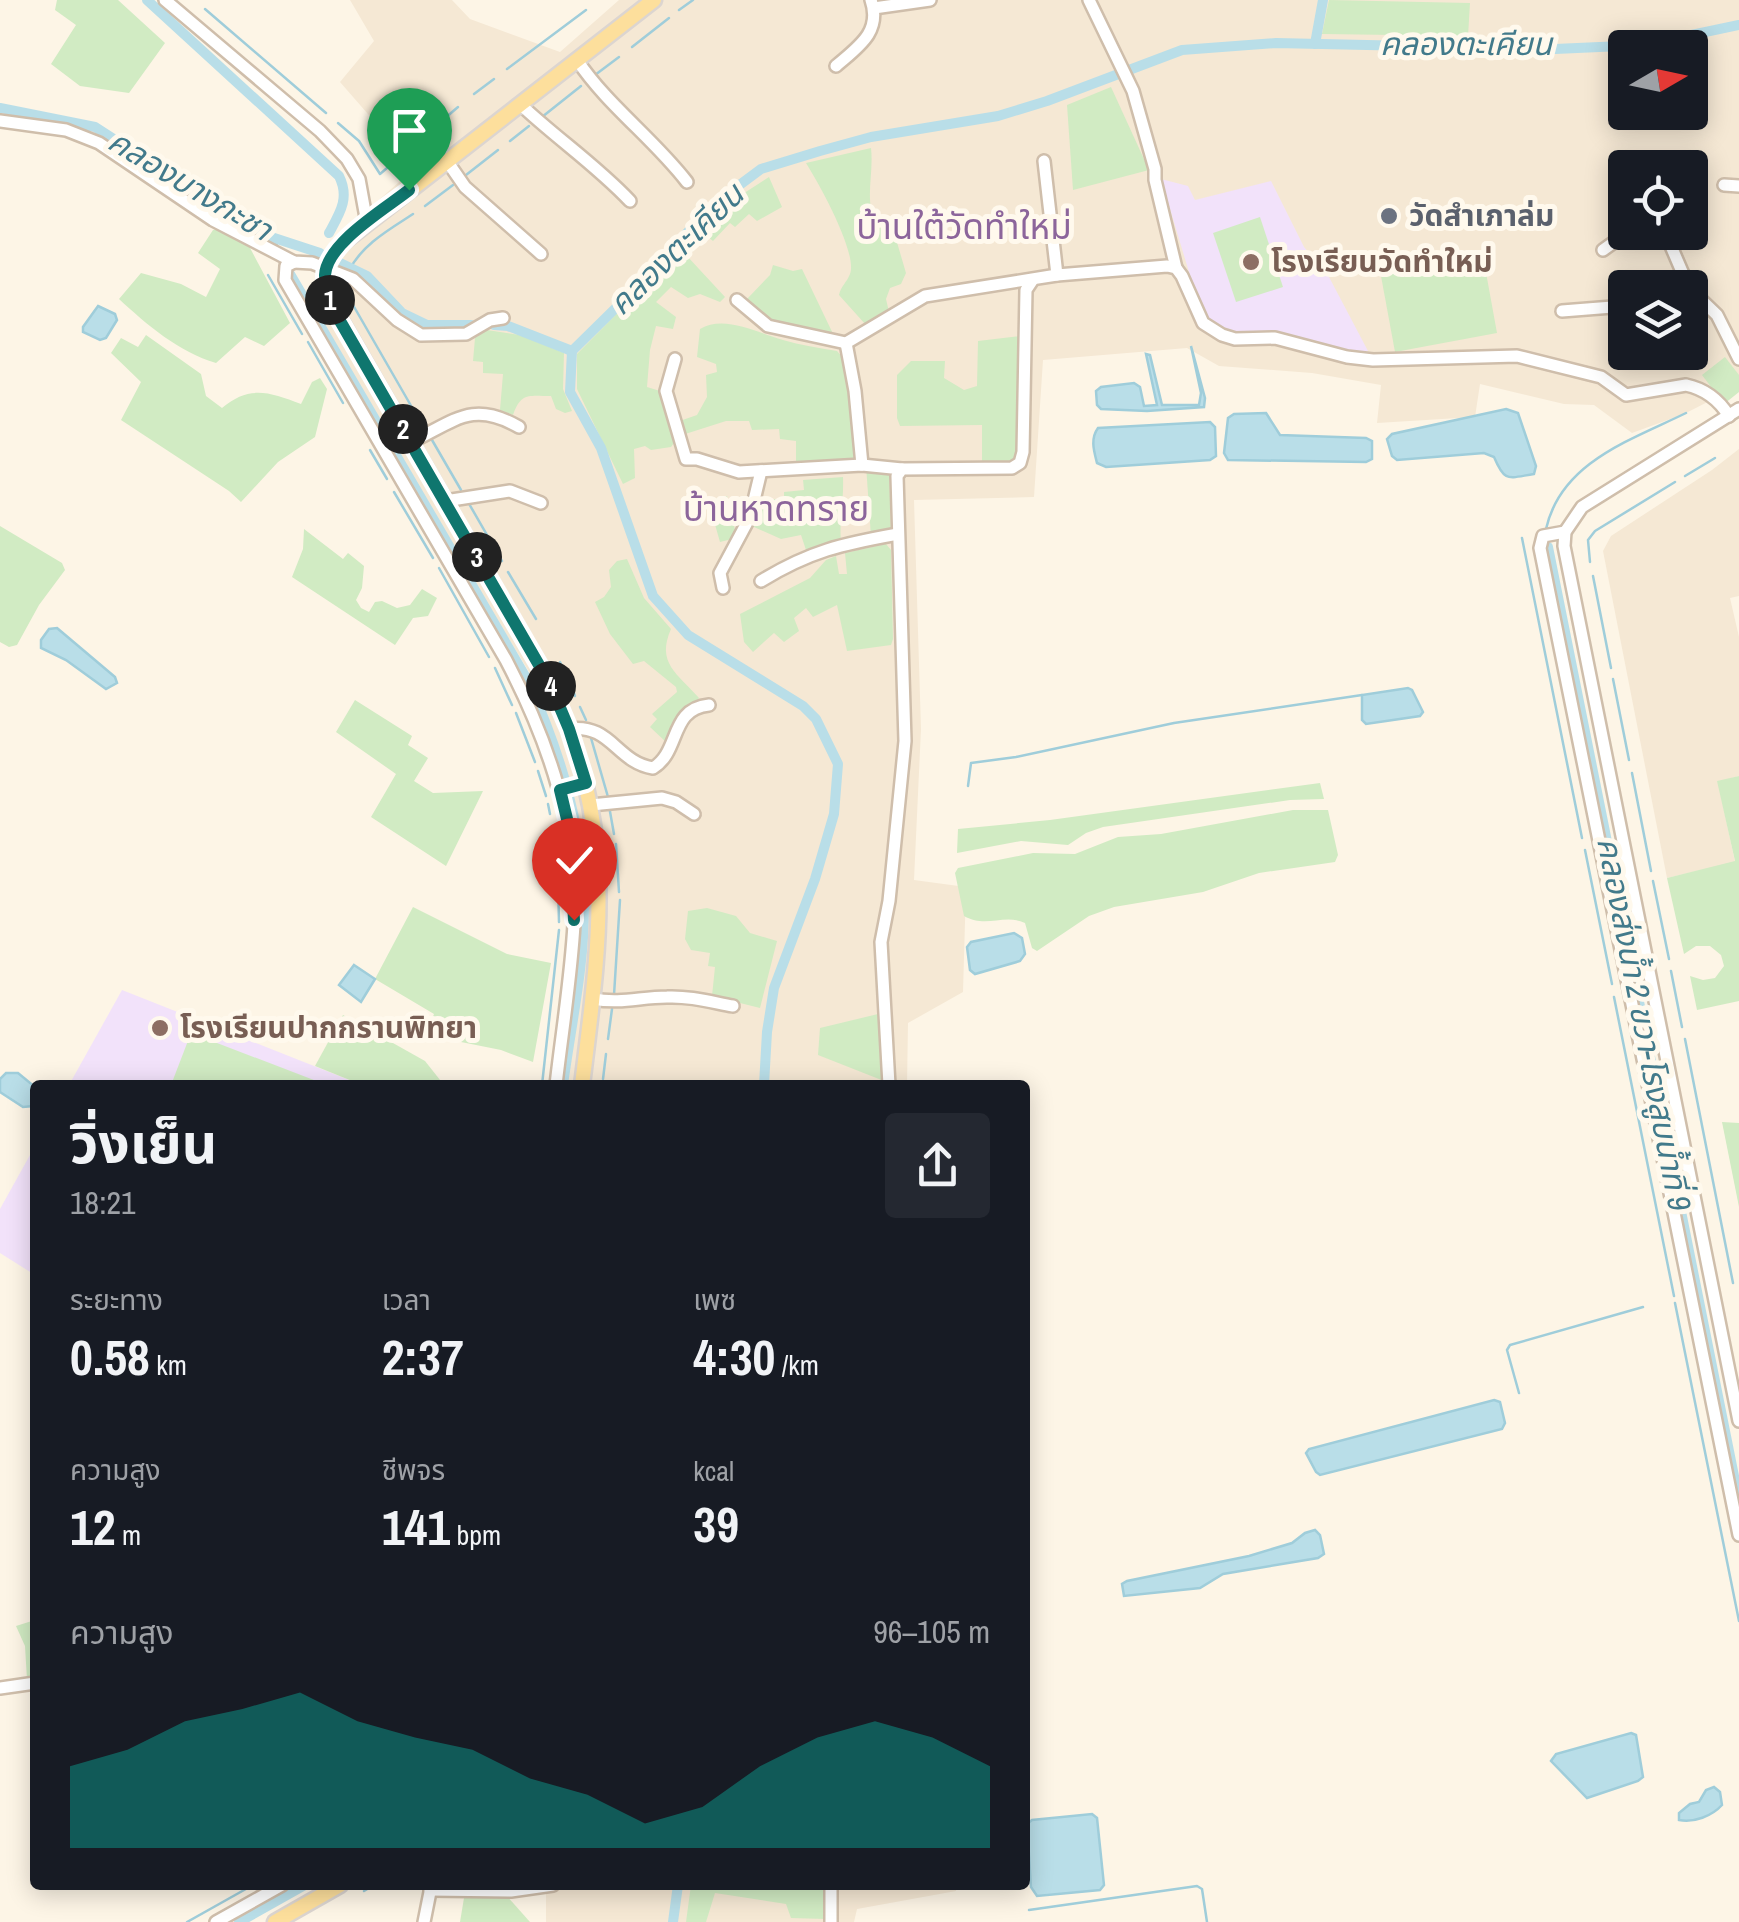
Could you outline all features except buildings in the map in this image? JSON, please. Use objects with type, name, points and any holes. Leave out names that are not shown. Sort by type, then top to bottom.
[{"type":"main road","points":[[583,1080],[593,999],[586,919],[599,860],[592,805],[571,786],[569,729],[550,684],[336,314],[326,288],[326,269],[341,244],[654,0]]},
{"type":"main road","points":[[275,1922],[331,1890]]},
{"type":"street","points":[[165,0],[320,130],[347,159],[359,180],[367,223]]},
{"type":"street","points":[[836,66],[866,40],[872,28],[872,4],[930,0]]},
{"type":"street","points":[[1089,0],[1128,81],[1155,169],[1154,180],[1176,268],[1203,323],[1235,339],[1275,338],[1373,360],[1516,356],[1601,377],[1630,396],[1686,385],[1696,387],[1734,412],[1596,496],[1582,507],[1564,532],[1566,561],[1701,1293],[1739,1536]]},
{"type":"street","points":[[577,60],[602,96],[655,144],[686,182]]},
{"type":"street","points":[[520,104],[554,136],[600,170],[630,201]]},
{"type":"street","points":[[0,121],[83,135],[213,220],[294,262],[312,263],[353,279],[397,320],[422,335],[466,334],[490,320],[504,318]]},
{"type":"street","points":[[446,161],[465,188],[541,254]]},
{"type":"street","points":[[1044,161],[1057,275]]},
{"type":"street","points":[[1724,185],[1739,186]]},
{"type":"street","points":[[1603,250],[1608,246]]},
{"type":"street","points":[[294,262],[286,266],[285,280],[506,660],[571,786],[568,823],[586,919],[557,1080]]},
{"type":"street","points":[[737,300],[768,326],[846,344],[925,296],[1057,275],[1176,268]]},
{"type":"street","points":[[675,358],[666,391],[686,459],[739,472],[862,465],[1012,468],[1020,464],[1024,452],[1026,290],[1032,281]]},
{"type":"street","points":[[1562,311],[1608,307]]},
{"type":"street","points":[[1708,308],[1717,316],[1739,359]]},
{"type":"street","points":[[846,344],[862,465]]},
{"type":"street","points":[[411,442],[476,414],[498,415],[520,427]]},
{"type":"street","points":[[889,1080],[880,969],[904,741],[897,476],[902,468]]},
{"type":"street","points":[[723,588],[720,573],[750,516],[761,471]]},
{"type":"street","points":[[445,502],[510,491],[540,502]]},
{"type":"street","points":[[1564,532],[1543,536],[1540,548],[1701,1293],[1739,1421]]},
{"type":"street","points":[[761,581],[798,558],[898,534]]},
{"type":"street","points":[[569,729],[586,726],[626,756],[653,768],[667,753],[684,715],[697,706],[709,706]]},
{"type":"street","points":[[592,805],[662,798],[694,814]]},
{"type":"street","points":[[593,999],[620,1004],[663,997],[690,998],[734,1006]]},
{"type":"street","points":[[0,1688],[30,1685]]},
{"type":"street","points":[[216,1922],[273,1890]]},
{"type":"street","points":[[424,1922],[431,1890]]},
{"type":"street","points":[[484,1890],[518,1890]]},
{"type":"street","points":[[830,1890],[831,1922]]},
{"type":"shaded area","points":[[350,0],[452,0],[470,19],[560,52],[619,0],[1739,0],[1739,386],[1684,414],[1632,433],[1594,405],[1564,404],[1480,384],[1475,417],[1377,423],[1381,385],[1312,373],[1219,366],[1187,348],[1043,360],[1034,497],[914,500],[921,729],[914,880],[966,887],[963,992],[908,1023],[907,1080],[563,1080],[585,956],[581,845],[531,675],[306,309],[331,242],[415,168],[340,82],[374,41]]},
{"type":"shaded area","name":"โรงเรียนวัดทำใหม่","points":[[1161,179],[1188,186],[1195,200],[1271,181],[1304,247],[1329,277],[1368,351],[1356,356],[1242,338],[1214,328],[1201,312]]},
{"type":"shaded area","points":[[1739,449],[1739,596],[1730,598],[1739,637],[1739,776],[1718,782],[1735,862],[1667,878],[1603,551],[1611,536]]},
{"type":"shaded area","name":"โรงเรียนปากกรานพิทยา","points":[[122,990],[349,1080],[72,1080]]},
{"type":"shaded area","points":[[30,1155],[30,1272],[0,1253],[0,1209]]},
{"type":"shaded area","points":[[546,1890],[956,1890],[857,1909],[854,1922],[546,1922]]},
{"type":"green space","points":[[57,0],[118,0],[165,43],[129,93],[80,86],[51,64],[76,25],[55,10]]},
{"type":"green space","points":[[1329,0],[1470,3],[1468,36],[1322,34]]},
{"type":"green space","points":[[1111,87],[1149,170],[1073,190],[1067,105]]},
{"type":"green space","points":[[871,148],[872,211],[884,231],[896,239],[906,273],[901,284],[890,288],[886,299],[889,312],[866,325],[839,295],[850,274],[848,250],[836,218],[806,163]]},
{"type":"green space","points":[[769,177],[782,207],[757,221],[749,214],[735,227],[730,223],[713,241],[708,237],[687,256],[725,297],[720,302],[700,294],[688,298],[671,287],[656,302],[676,317],[673,329],[656,326],[647,387],[660,391],[671,424],[697,415],[707,397],[706,375],[717,372],[716,364],[697,357],[700,329],[709,325],[741,326],[789,342],[837,351],[843,358],[854,413],[856,459],[845,460],[845,468],[796,469],[796,441],[780,439],[779,429],[752,430],[749,421],[726,421],[679,436],[671,447],[634,449],[635,478],[623,484],[577,389],[577,354],[721,208]]},
{"type":"green space","points":[[1260,217],[1283,287],[1236,302],[1213,233]]},
{"type":"green space","points":[[219,229],[249,246],[290,323],[264,346],[245,337],[216,363],[176,345],[119,299],[141,273],[181,284],[206,297],[220,269],[198,253],[213,230]]},
{"type":"green space","points":[[1483,256],[1497,333],[1395,352],[1381,276]]},
{"type":"green space","points":[[773,265],[793,271],[802,269],[835,338],[767,322],[747,305],[747,299],[770,275]]},
{"type":"green space","points":[[487,330],[520,335],[564,353],[563,389],[572,411],[556,409],[551,396],[523,399],[513,415],[500,410],[503,374],[483,373],[483,362],[473,361],[475,338]]},
{"type":"green space","points":[[146,335],[201,374],[206,396],[222,408],[250,393],[279,396],[301,404],[312,382],[320,378],[327,389],[315,437],[278,462],[241,502],[121,420],[141,382],[111,353],[121,338],[138,347]]},
{"type":"green space","points":[[1020,336],[1016,460],[1008,467],[982,466],[982,425],[900,426],[897,375],[911,361],[945,361],[944,378],[964,390],[977,386],[978,341]]},
{"type":"green space","points":[[1725,357],[1739,375],[1739,392],[1724,404],[1702,375]]},
{"type":"green space","points":[[866,465],[889,465],[891,533],[871,537]]},
{"type":"green space","points":[[843,477],[841,544],[807,553],[801,535],[781,539],[754,527],[761,501],[784,498],[784,492],[804,490],[803,480]]},
{"type":"green space","points":[[727,496],[736,534],[720,542],[708,500]]},
{"type":"green space","points":[[0,526],[62,563],[65,570],[39,605],[17,645],[9,647],[0,642]]},
{"type":"green space","points":[[304,529],[343,559],[348,553],[364,566],[362,588],[356,600],[361,608],[369,612],[375,602],[382,601],[397,608],[410,605],[422,589],[437,598],[428,616],[413,618],[395,645],[292,577],[303,549]]},
{"type":"green space","points":[[886,544],[891,550],[891,645],[847,651],[837,605],[813,617],[806,608],[794,618],[799,631],[784,642],[774,633],[753,652],[744,642],[740,614],[810,578],[826,560],[836,556],[839,574],[847,574],[845,553]]},
{"type":"green space","points":[[627,559],[644,598],[671,629],[666,651],[671,667],[699,698],[666,742],[650,727],[657,719],[652,714],[677,692],[676,687],[644,661],[633,664],[610,634],[595,602],[611,587],[609,570],[617,561]]},
{"type":"green space","points":[[355,700],[412,736],[408,745],[428,758],[414,781],[433,793],[483,791],[446,866],[371,817],[396,774],[336,732]]},
{"type":"green space","points":[[1739,776],[1739,1001],[1697,1010],[1690,976],[1715,978],[1724,966],[1721,955],[1710,946],[1696,946],[1684,954],[1667,878],[1735,861],[1717,781]]},
{"type":"green space","points":[[1320,783],[1324,799],[1290,800],[1103,827],[1068,845],[1021,841],[957,853],[958,829]]},
{"type":"green space","points":[[1293,810],[1328,810],[1338,855],[1335,862],[1259,873],[1203,892],[1114,907],[1089,916],[1037,951],[1032,948],[1025,923],[980,921],[964,916],[955,873],[958,868],[1033,853],[1075,854],[1118,837],[1161,834]]},
{"type":"green space","points":[[413,907],[507,954],[551,963],[533,1062],[501,1050],[426,1035],[434,1014],[375,979]]},
{"type":"green space","points":[[707,908],[736,916],[750,933],[777,941],[760,1008],[712,996],[715,967],[708,966],[710,953],[691,950],[685,939],[688,911]]},
{"type":"green space","points":[[878,1014],[884,1080],[818,1055],[820,1028]]},
{"type":"green space","points":[[343,1015],[425,1061],[440,1080],[350,1080],[315,1066]]},
{"type":"green space","points":[[191,1033],[314,1080],[173,1080]]},
{"type":"green space","points":[[1722,1122],[1739,1123],[1739,1207]]},
{"type":"green space","points":[[30,1622],[30,1680],[25,1646],[16,1626]]},
{"type":"green space","points":[[690,1890],[825,1890],[826,1919],[791,1918],[786,1904],[715,1893],[706,1922],[686,1922]]},
{"type":"green space","points":[[507,1896],[530,1922],[460,1922],[464,1898]]},
{"type":"water","points":[[98,306],[115,314],[117,320],[106,338],[100,340],[83,332]]},
{"type":"water","points":[[1191,346],[1204,407],[1147,411],[1101,409],[1097,405],[1096,391],[1101,387],[1134,383],[1140,387],[1144,406],[1157,405],[1146,354],[1150,355],[1162,405],[1199,405],[1201,393]]},
{"type":"water","points":[[1506,409],[1518,413],[1536,466],[1534,474],[1508,477],[1494,457],[1484,453],[1397,460],[1392,456],[1387,439],[1392,434]]},
{"type":"water","points":[[1266,413],[1280,435],[1366,438],[1372,441],[1372,459],[1228,460],[1224,453],[1228,418],[1234,414]]},
{"type":"water","points":[[1210,422],[1215,427],[1216,456],[1210,460],[1106,467],[1097,463],[1093,441],[1098,428]]},
{"type":"water","points":[[57,628],[115,677],[117,683],[106,689],[66,660],[41,648],[41,640],[49,629]]},
{"type":"water","points":[[1408,688],[1423,712],[1420,716],[1366,724],[1362,720],[1362,695]]},
{"type":"water","points":[[1014,933],[1022,938],[1025,954],[1020,961],[975,974],[970,970],[967,947],[971,942]]},
{"type":"water","points":[[354,965],[375,979],[361,1002],[339,985]]},
{"type":"water","points":[[6,1073],[18,1073],[30,1083],[30,1106],[23,1107],[0,1092],[0,1079]]},
{"type":"water","points":[[1494,1400],[1500,1402],[1505,1423],[1502,1429],[1320,1475],[1306,1453],[1309,1449]]},
{"type":"water","points":[[1315,1530],[1324,1554],[1318,1558],[1223,1574],[1200,1588],[1124,1596],[1122,1584],[1127,1581],[1249,1556],[1292,1543]]},
{"type":"water","points":[[1631,1733],[1636,1735],[1643,1777],[1638,1781],[1587,1798],[1551,1761],[1556,1754]]},
{"type":"water","points":[[1714,1787],[1720,1792],[1722,1805],[1718,1809],[1697,1819],[1679,1820],[1679,1813],[1699,1802],[1706,1790]]},
{"type":"water","points":[[1092,1814],[1097,1818],[1104,1885],[1100,1890],[1037,1896],[1031,1887],[1032,1820]]},
{"type":"waterway","points":[[147,0],[339,176],[344,198],[329,233]]},
{"type":"waterway","points":[[679,10],[693,0]]},
{"type":"waterway","points":[[1315,44],[1323,0]]},
{"type":"waterway","points":[[205,9],[326,113]]},
{"type":"waterway","points":[[507,69],[586,10]]},
{"type":"waterway","points":[[632,47],[669,18]]},
{"type":"waterway","name":"คลองตะเคียน","points":[[764,1080],[774,988],[815,879],[834,814],[838,764],[816,719],[803,706],[688,635],[653,596],[601,448],[570,392],[572,351],[714,204],[761,169],[820,151],[871,137],[998,116],[1182,50],[1276,43],[1555,49],[1644,45],[1739,25]]},
{"type":"waterway","points":[[595,75],[619,57]]},
{"type":"waterway","points":[[474,94],[494,79]]},
{"type":"waterway","points":[[542,117],[581,86]]},
{"type":"waterway","points":[[338,123],[359,141],[380,174],[458,107]]},
{"type":"waterway","name":"คลองบางกะชา","points":[[0,108],[95,127],[259,233],[320,253]]},
{"type":"waterway","points":[[510,141],[529,126]]},
{"type":"waterway","points":[[466,175],[498,150]]},
{"type":"waterway","points":[[425,206],[453,185]]},
{"type":"waterway","points":[[349,271],[368,245],[413,214]]},
{"type":"waterway","points":[[276,239],[277,249]]},
{"type":"waterway","name":"คลองบางกะชา","points":[[338,262],[367,276],[402,313],[427,325],[471,325]]},
{"type":"waterway","points":[[290,274],[528,681],[550,735],[574,817],[584,902],[580,971],[564,1080]]},
{"type":"waterway","points":[[268,275],[302,334]]},
{"type":"waterway","points":[[346,284],[353,305],[425,430]]},
{"type":"waterway","name":"คลองบางกะชา","points":[[494,325],[508,326],[572,351]]},
{"type":"waterway","points":[[308,342],[343,403]]},
{"type":"waterway","points":[[1546,529],[1566,486],[1582,470],[1621,444],[1686,413]]},
{"type":"waterway","points":[[432,440],[461,490]]},
{"type":"waterway","points":[[370,450],[387,479]]},
{"type":"waterway","points":[[1685,476],[1715,458]]},
{"type":"waterway","points":[[1590,562],[1588,540],[1595,531],[1675,482]]},
{"type":"waterway","points":[[394,492],[433,558]]},
{"type":"waterway","points":[[468,502],[502,561]]},
{"type":"waterway","points":[[1522,538],[1582,838]]},
{"type":"waterway","name":"คลองส่งน้ำ 2 ขวา-โรงสูบน้ำที่ 9","points":[[1548,547],[1739,1501]]},
{"type":"waterway","points":[[439,568],[489,657]]},
{"type":"waterway","points":[[508,572],[536,619]]},
{"type":"waterway","points":[[1593,576],[1611,668]]},
{"type":"waterway","points":[[560,662],[566,674]]},
{"type":"waterway","points":[[495,668],[512,705]]},
{"type":"waterway","points":[[1613,679],[1629,760]]},
{"type":"waterway","points":[[571,684],[575,696]]},
{"type":"waterway","points":[[968,786],[971,763],[1174,723],[1362,695]]},
{"type":"waterway","points":[[580,707],[586,720]]},
{"type":"waterway","points":[[516,713],[535,762]]},
{"type":"waterway","points":[[591,738],[608,797]]},
{"type":"waterway","points":[[538,771],[546,796]]},
{"type":"waterway","points":[[1632,773],[1651,871]]},
{"type":"waterway","points":[[548,804],[550,814]]},
{"type":"waterway","points":[[609,806],[614,834]]},
{"type":"waterway","points":[[552,828],[557,871]]},
{"type":"waterway","points":[[616,844],[619,892]]},
{"type":"waterway","points":[[1585,850],[1612,984]]},
{"type":"waterway","points":[[1653,881],[1669,959]]},
{"type":"waterway","points":[[558,883],[559,922]]},
{"type":"waterway","points":[[614,995],[620,900]]},
{"type":"waterway","points":[[543,1080],[559,930]]},
{"type":"waterway","points":[[1671,971],[1682,1027]]},
{"type":"waterway","points":[[1614,997],[1674,1296]]},
{"type":"waterway","points":[[608,1039],[612,1009]]},
{"type":"waterway","points":[[1685,1039],[1733,1283]]},
{"type":"waterway","points":[[603,1079],[606,1054]]},
{"type":"waterway","points":[[1675,1303],[1739,1621]]},
{"type":"waterway","points":[[1519,1393],[1507,1350],[1510,1345],[1643,1307]]},
{"type":"waterway","points":[[1029,1910],[1197,1886],[1202,1889],[1207,1922]]},
{"type":"waterway","points":[[187,1922],[244,1890]]},
{"type":"waterway","points":[[239,1922],[296,1890]]},
{"type":"waterway","name":"คลองตะเคียน","points":[[673,1922],[677,1890]]},
{"type":"place","name":"วัดสำเภาล่ม","points":[[1389,216]]},
{"type":"place","name":"โรงเรียนวัดทำใหม่","points":[[1251,262]]},
{"type":"place","name":"โรงเรียนปากกรานพิทยา","points":[[160,1028]]},
{"type":"district","name":"บ้านใต้วัดทำใหม่","points":[[964,227]]},
{"type":"district","name":"บ้านหาดทราย","points":[[776,509]]},
{"type":"route","points":[[409,190],[334,252],[326,269],[326,288],[336,314],[560,704],[586,783],[560,790],[568,823],[574,920]]}]
